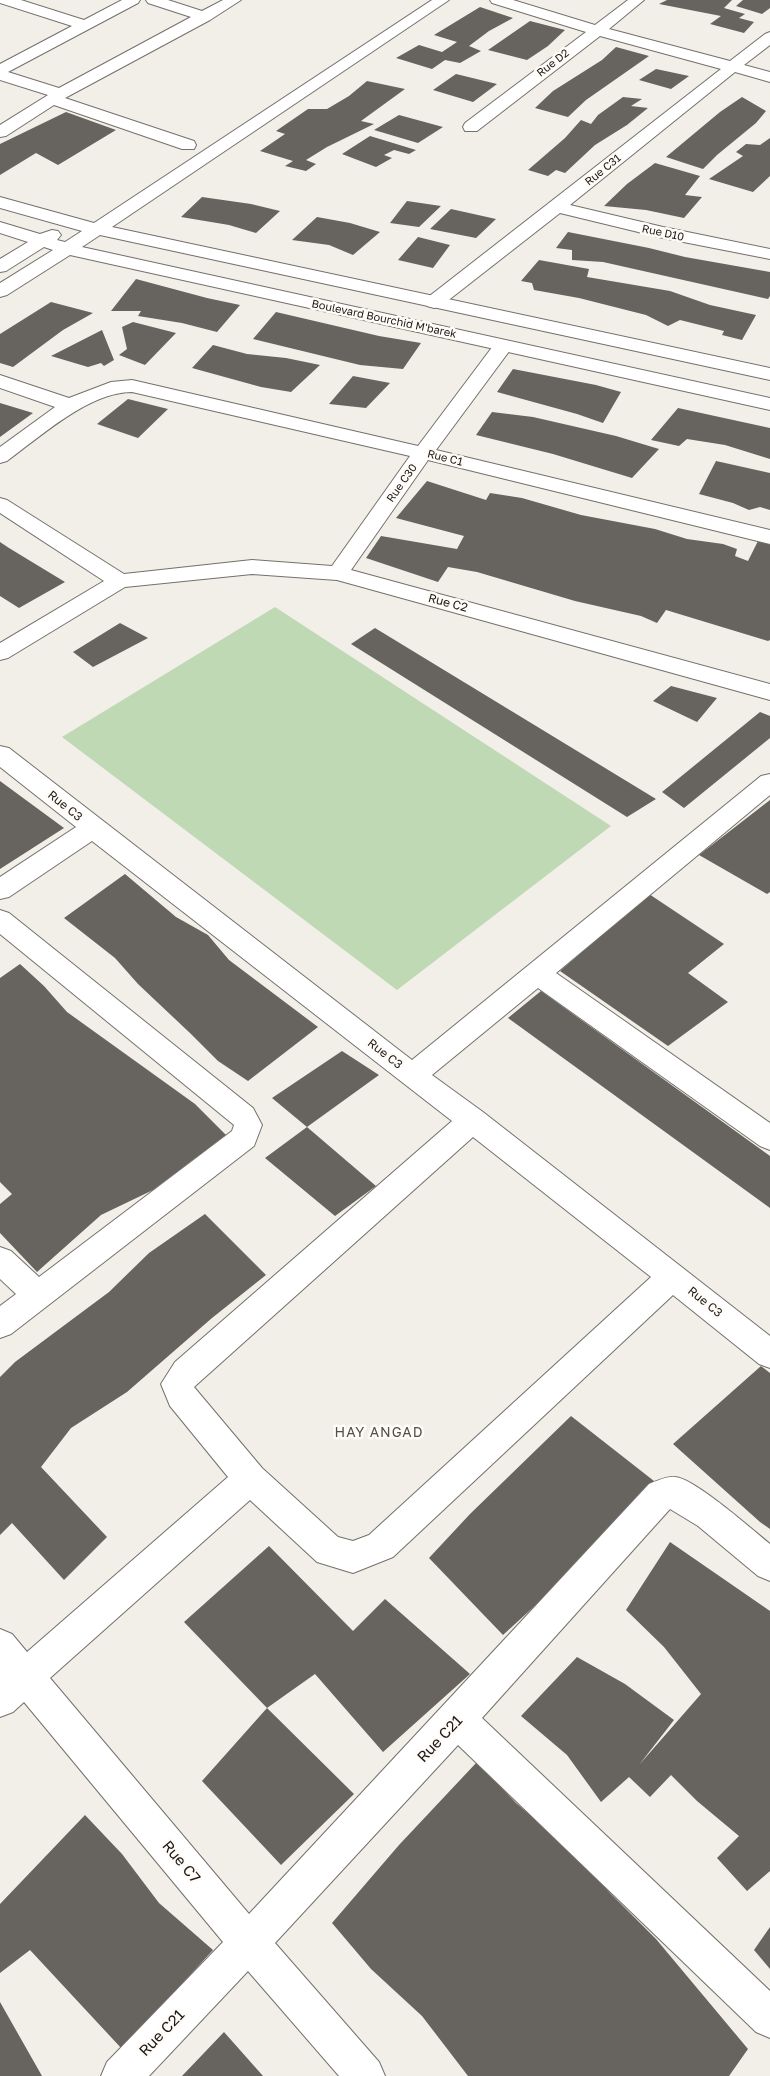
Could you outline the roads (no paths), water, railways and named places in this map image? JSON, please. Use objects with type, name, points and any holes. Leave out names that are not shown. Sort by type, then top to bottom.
[{"type":"street","points":[[0,70],[133,0]]},
{"type":"street","points":[[153,0],[205,17]]},
{"type":"street","points":[[2,128],[234,0]]},
{"type":"street","points":[[0,291],[67,249],[442,0]]},
{"type":"street","points":[[497,0],[596,30],[770,78]]},
{"type":"street","name":"Rue D2","points":[[471,126],[637,0]]},
{"type":"street","points":[[5,3],[85,25]]},
{"type":"street","name":"Rue C31","points":[[434,302],[557,207],[770,37]]},
{"type":"street","points":[[276,91],[306,71]]},
{"type":"street","points":[[0,75],[188,145]]},
{"type":"street","points":[[172,155],[204,135]]},
{"type":"street","points":[[0,202],[69,223],[770,374]]},
{"type":"street","name":"Rue D10","points":[[557,207],[631,226],[770,254]]},
{"type":"street","points":[[0,267],[84,213]]},
{"type":"street","name":"Boulevard Bourchid M'barek","points":[[0,227],[67,249],[770,404]]},
{"type":"street","points":[[447,333],[464,308]]},
{"type":"street","name":"Rue C30","points":[[338,573],[423,453],[503,346]]},
{"type":"street","points":[[0,382],[70,405]]},
{"type":"street","name":"Rue C1","points":[[70,405],[118,386],[148,388],[770,537]]},
{"type":"street","points":[[0,457],[70,405]]},
{"type":"street","points":[[0,504],[120,581],[0,653]]},
{"type":"street","name":"Rue C2","points":[[120,581],[252,567],[338,573],[770,692]]},
{"type":"street","name":"Rue C3","points":[[0,754],[93,828],[473,1120],[770,1354]]},
{"type":"street","points":[[413,1075],[770,782]]},
{"type":"street","points":[[0,890],[93,828]]},
{"type":"street","points":[[0,1324],[244,1138],[248,1125],[243,1116],[7,936]]},
{"type":"street","points":[[537,974],[770,1138]]},
{"type":"street","points":[[473,1120],[186,1372],[177,1384],[181,1396],[250,1479],[329,1551],[353,1556],[381,1546],[673,1276]]},
{"type":"street","points":[[0,1260],[37,1295]]},
{"type":"street","points":[[13,1688],[250,1479]]},
{"type":"street","name":"Rue C21","points":[[121,2076],[249,1943],[458,1720],[661,1495],[676,1492],[710,1516],[770,1565]]},
{"type":"street","name":"Rue C7","points":[[0,1646],[13,1688],[249,1943],[365,2076]]},
{"type":"street","points":[[458,1720],[770,2018]]},
{"type":"district","name":"HAY ANGAD","points":[[379,1433]]}]
